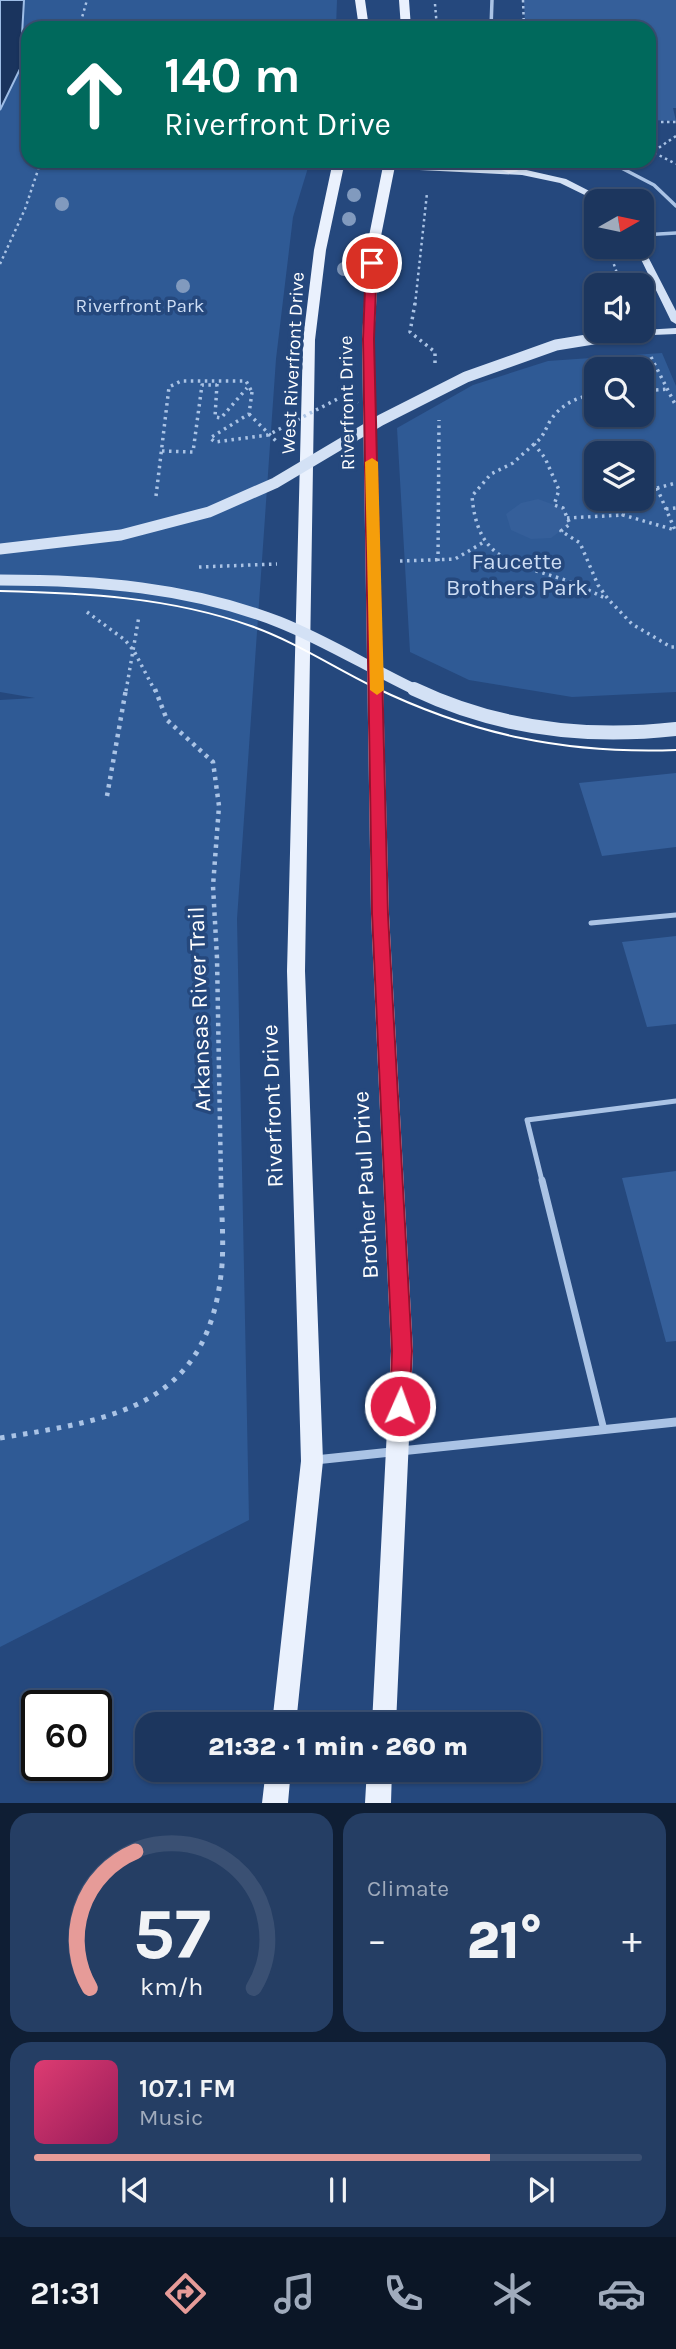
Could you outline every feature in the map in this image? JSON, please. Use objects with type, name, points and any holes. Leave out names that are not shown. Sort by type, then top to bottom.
[{"type":"main road","points":[[360,0],[362,21]]},
{"type":"main road","points":[[404,0],[406,21]]},
{"type":"main road","name":"West Riverfront Drive","points":[[307,486],[309,340],[326,205],[337,168]]},
{"type":"main road","name":"Riverfront Drive","points":[[376,642],[368,339],[374,241],[388,168]]},
{"type":"main road","points":[[466,168],[513,171],[563,181],[584,189]]},
{"type":"main road","points":[[504,168],[513,171]]},
{"type":"main road","points":[[646,259],[676,321]]},
{"type":"main road","points":[[0,548],[77,544],[132,535],[187,521],[281,481],[381,420],[496,363],[559,344],[630,333],[676,331]]},
{"type":"main road","name":"Riverfront Drive","points":[[285,1712],[312,1461],[296,971],[307,486]]},
{"type":"main road","points":[[0,580],[77,579],[130,584],[227,603],[293,629],[419,692],[491,717],[530,726],[614,732],[676,729]]},
{"type":"main road","name":"Brother Paul Drive","points":[[376,642],[380,914],[402,1351],[385,1712]]},
{"type":"main road","points":[[275,1803],[277,1782]]},
{"type":"main road","points":[[378,1803],[379,1782]]},
{"type":"street","points":[[312,1461],[397,1449],[605,1432],[676,1422]]},
{"type":"lane","points":[[491,21],[492,0]]},
{"type":"lane","points":[[621,168],[654,186],[676,206]]},
{"type":"lane","points":[[654,234],[676,233]]},
{"type":"lane","points":[[591,923],[676,915]]},
{"type":"lane","points":[[605,1432],[527,1120],[676,1101]]},
{"type":"path","points":[[81,21],[87,0]]},
{"type":"path","points":[[434,0],[436,21]]},
{"type":"path","points":[[523,0],[524,21]]},
{"type":"path","points":[[656,122],[676,122]]},
{"type":"path","points":[[656,149],[676,136]]},
{"type":"path","points":[[656,154],[676,164]]},
{"type":"path","points":[[0,264],[25,209],[39,168]]},
{"type":"path","points":[[660,371],[676,406]]},
{"type":"path","points":[[197,381],[217,383]]},
{"type":"path","points":[[162,451],[193,452],[202,385],[246,381],[247,388],[252,392],[249,414],[284,448]]},
{"type":"path","points":[[217,383],[215,417],[221,418],[247,388]]},
{"type":"path","points":[[654,390],[668,389]]},
{"type":"path","points":[[249,414],[210,438],[215,442],[268,435],[346,394],[365,408]]},
{"type":"path","points":[[584,397],[566,402],[555,413],[544,439],[534,444],[513,463],[491,474],[472,496],[474,521],[484,542],[515,565],[563,579],[608,599]]},
{"type":"path","points":[[534,444],[545,457],[559,490],[554,505],[563,508],[570,524],[561,531],[580,543],[598,586],[632,624],[671,647],[676,647]]},
{"type":"path","points":[[623,515],[657,488],[676,483]]},
{"type":"path","points":[[657,488],[675,530]]},
{"type":"path","points":[[666,509],[676,508]]},
{"type":"path","points":[[567,518],[623,515],[675,530]]},
{"type":"path","points":[[404,561],[450,561],[469,556],[484,542]]},
{"type":"path","points":[[258,565],[272,564]]},
{"type":"path","name":"Arkansas River Trail","points":[[0,1438],[111,1418],[153,1398],[176,1380],[204,1344],[215,1305],[222,1264],[217,958],[213,886],[219,806],[214,762],[167,720],[158,696],[134,651],[81,606]]},
{"type":"path","points":[[107,796],[134,651]]},
{"type":"green space","name":"Riverfront Park","points":[[24,0],[337,0],[336,21],[23,21]]},
{"type":"green space","name":"Riverfront Park","points":[[21,52],[21,168],[308,168],[293,217],[276,359],[237,919],[249,1520],[0,1647],[0,700],[35,698],[0,692],[0,110],[20,69]]},
{"type":"green space","name":"Faucette Brothers Park","points":[[662,353],[676,386],[676,692],[572,697],[469,680],[410,652],[397,428],[473,385],[548,361],[584,358],[584,427],[654,427],[654,357],[605,357]]},
{"type":"shaded area","points":[[0,0],[24,0],[20,69],[0,110]]},
{"type":"building","points":[[524,0],[676,0],[676,108],[673,108],[676,121],[656,120],[656,21],[525,21]]},
{"type":"building","points":[[538,499],[563,508],[570,524],[551,538],[531,539],[511,530],[506,514],[521,503]]},
{"type":"building","points":[[676,773],[676,847],[602,856],[579,783]]},
{"type":"building","points":[[676,936],[676,1024],[647,1027],[622,942]]},
{"type":"building","points":[[676,1171],[676,1341],[666,1342],[622,1178]]},
{"type":"tram line","points":[[0,591],[127,598],[220,616],[267,632],[411,704],[484,729],[521,738],[596,749],[676,750]]},
{"type":"slow traffic","points":[[372,462],[377,690]]},
{"type":"route","points":[[372,263],[368,339],[380,914],[402,1351],[400,1406]]}]
